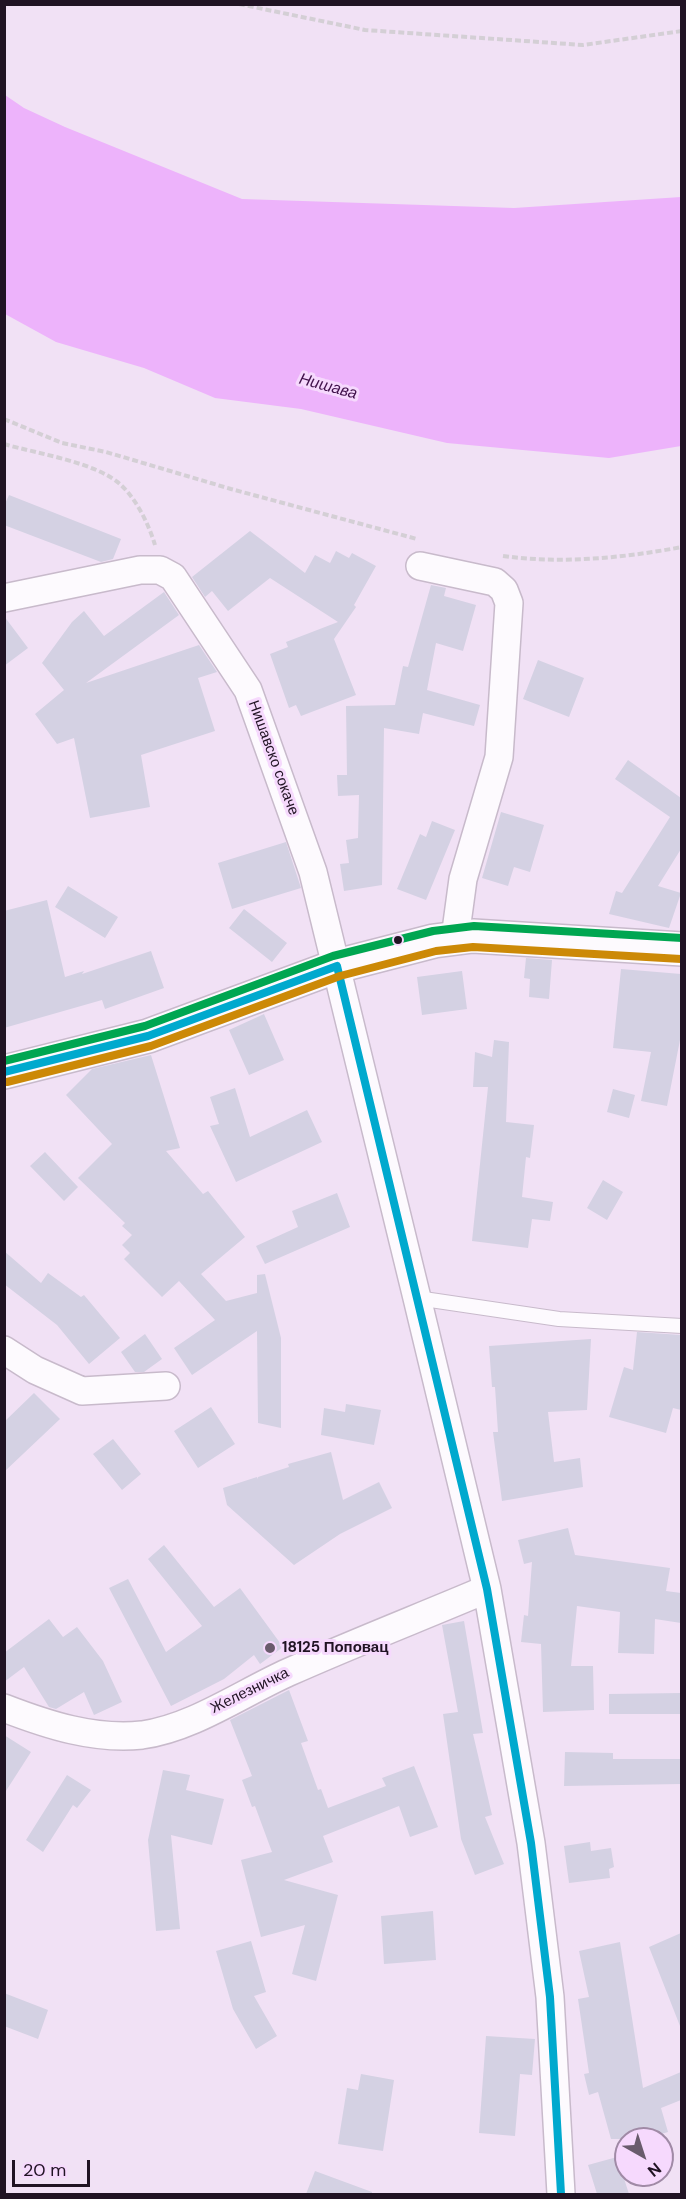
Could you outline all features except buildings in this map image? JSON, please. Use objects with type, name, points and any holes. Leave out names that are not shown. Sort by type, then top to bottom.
[{"type":"street","points":[[420,566],[495,582],[504,590],[509,603],[499,757],[463,879],[455,938]]},
{"type":"street","points":[[4,598],[140,570],[165,572]]},
{"type":"street","name":"Нишавско сокаче","points":[[165,572],[173,577],[248,690],[313,872],[337,966],[487,1589],[531,1842],[550,1997],[561,2194]]},
{"type":"street","points":[[4,1071],[148,1036],[337,966],[455,938],[472,936],[681,949]]},
{"type":"street","points":[[4,1350],[35,1370],[82,1391],[166,1386]]},
{"type":"street","name":"Железничка","points":[[4,1708],[56,1728],[96,1734],[141,1735],[165,1729],[287,1672],[487,1589]]},
{"type":"lane","points":[[417,1298],[559,1319],[681,1326]]},
{"type":"path","points":[[239,4],[365,30],[583,45],[681,31]]},
{"type":"path","points":[[4,419],[62,443],[106,452],[231,489],[418,539]]},
{"type":"path","points":[[4,444],[99,471],[122,486],[148,525],[165,572]]},
{"type":"path","points":[[496,555],[547,559],[588,558],[642,555],[681,547]]},
{"type":"water","name":"Нишава","points":[[5,95],[24,108],[65,127],[242,199],[514,208],[681,197],[681,446],[609,458],[447,443],[301,409],[215,398],[144,368],[56,342],[5,314]]},
{"type":"transit line","points":[[4,1061],[145,1026],[333,956],[433,931],[474,926],[682,938]]},
{"type":"transit line","points":[[7,1082],[151,1046],[340,976],[436,951],[473,947],[681,959]]},
{"type":"transit line","points":[[4,1072],[148,1036],[337,966],[487,1589],[531,1843],[550,1997],[561,2194]]},
{"type":"place","name":"18125 Поповац","points":[[270,1648]]}]
